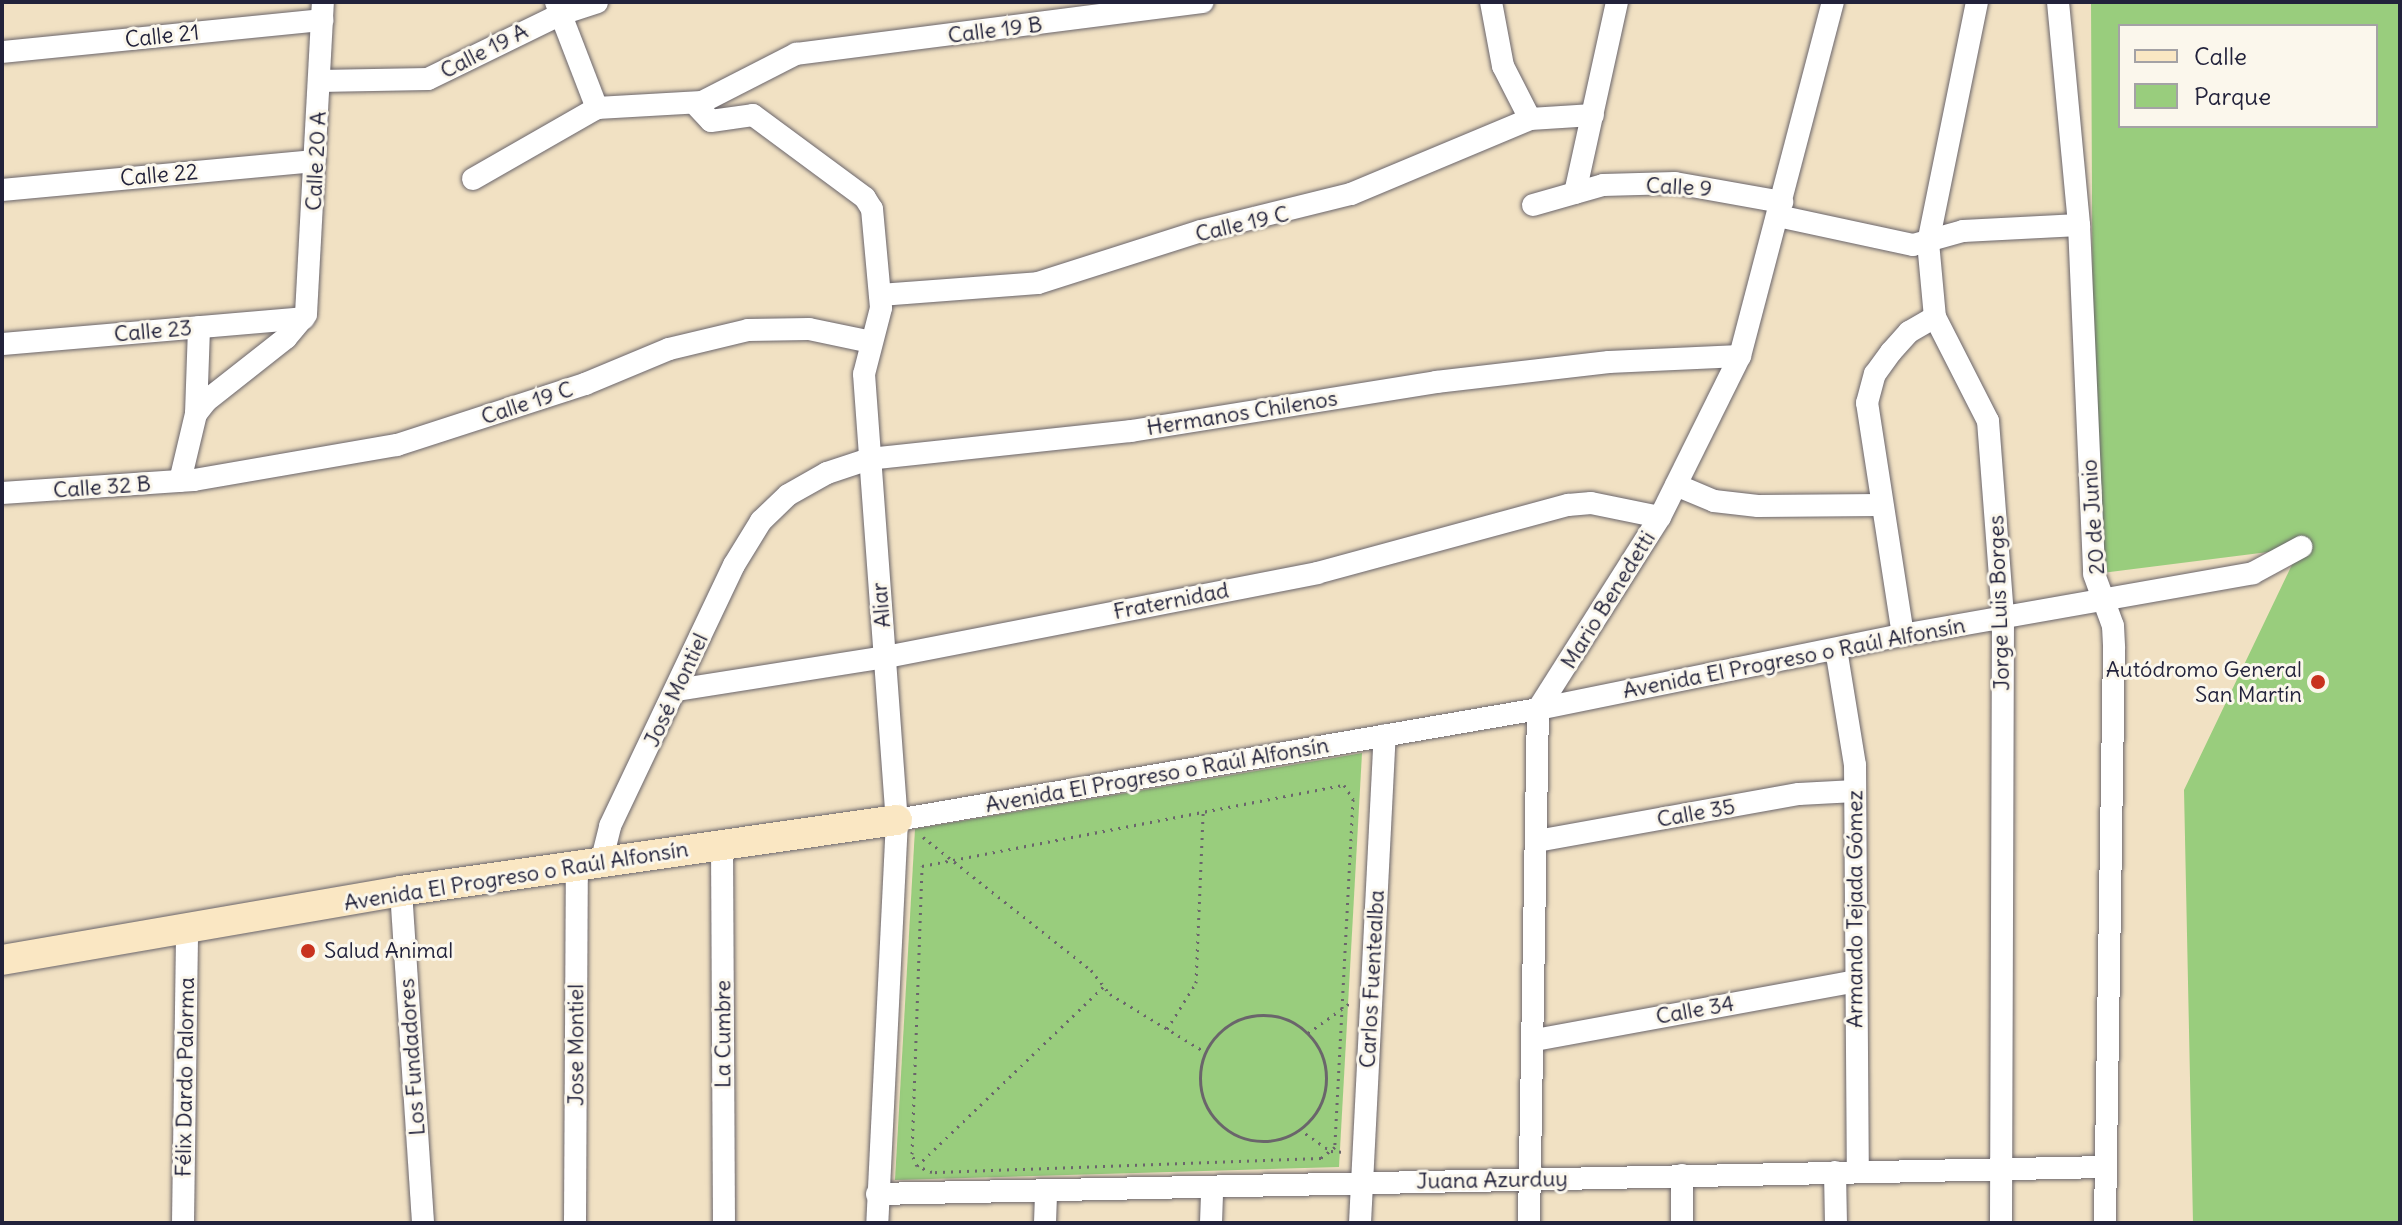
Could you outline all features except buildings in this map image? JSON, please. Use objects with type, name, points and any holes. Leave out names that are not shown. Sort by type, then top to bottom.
[{"type":"street","name":"Calle 19 A","points":[[319,81],[428,79],[558,8],[597,2]]},
{"type":"street","name":"Calle 19 B","points":[[695,104],[721,96],[774,62],[834,49],[1203,2]]},
{"type":"street","points":[[1491,2],[1503,66],[1530,119]]},
{"type":"street","points":[[1575,193],[1617,2]]},
{"type":"street","name":"Mario Benedetti","points":[[1538,709],[1660,517],[1740,356],[1833,2]]},
{"type":"street","name":"Jorge Luis Borges","points":[[1977,2],[1928,242],[1935,317],[1988,421],[2003,616],[2001,1223]]},
{"type":"street","name":"20 de Junio","points":[[2058,2],[2079,225],[2094,574],[2113,626],[2114,648],[2105,1223]]},
{"type":"street","points":[[558,8],[597,108]]},
{"type":"street","name":"Calle 20 A","points":[[304,318],[310,300],[323,11]]},
{"type":"street","name":"Calle 21","points":[[2,52],[323,11]]},
{"type":"street","points":[[473,179],[597,108],[695,104]]},
{"type":"street","name":"Aliar","points":[[695,104],[711,121],[753,115],[865,198],[872,209],[880,295],[879,322],[864,374],[902,819],[877,1223]]},
{"type":"street","name":"Calle 19 C","points":[[880,295],[1038,283],[1201,231],[1351,194],[1530,119],[1593,115]]},
{"type":"street","name":"Calle 22","points":[[2,190],[315,161]]},
{"type":"street","name":"Calle 9","points":[[1533,205],[1603,185],[1675,183],[1900,243],[1928,242],[1963,231],[2079,225]]},
{"type":"street","points":[[1903,635],[1880,505],[1868,414],[1870,386],[1909,332],[1935,317]]},
{"type":"street","points":[[196,414],[304,318]]},
{"type":"street","name":"Calle 23","points":[[2,344],[304,318]]},
{"type":"street","name":"Calle 32 B","points":[[2,493],[180,481],[196,414],[199,327]]},
{"type":"street","name":"Calle 19 C","points":[[180,481],[397,445],[725,334],[809,329],[871,342]]},
{"type":"street","name":"Hermanos Chilenos","points":[[761,521],[814,480],[869,459],[1131,431],[1436,382],[1609,362],[1740,356]]},
{"type":"street","points":[[1676,485],[1714,501],[1758,506],[1880,505]]},
{"type":"street","name":"Fraternidad","points":[[677,690],[886,657],[1317,573],[1568,505],[1591,503],[1660,517]]},
{"type":"street","name":"José Montiel","points":[[589,865],[677,690],[734,565],[761,521]]},
{"type":"street","name":"Avenida El Progreso o Raúl Alfonsín","points":[[2,960],[187,931],[401,891],[902,819],[1538,709],[1903,635],[2253,573],[2301,547]]},
{"type":"street","name":"Armando Tejada Gómez","points":[[1836,649],[1855,791],[1858,1171]]},
{"type":"street","points":[[1529,1223],[1535,1040],[1538,709]]},
{"type":"street","name":"Carlos Fuentealba","points":[[1360,1223],[1385,736]]},
{"type":"street","name":"Calle 35","points":[[1537,841],[1799,794],[1855,791]]},
{"type":"street","name":"La Cumbre","points":[[722,845],[724,1223]]},
{"type":"street","name":"Jose Montiel","points":[[575,1223],[589,865]]},
{"type":"street","name":"Los Fundadores","points":[[401,891],[423,1223]]},
{"type":"street","name":"Félix Dardo Palorma","points":[[183,1223],[187,931]]},
{"type":"street","name":"Calle 34","points":[[1535,1040],[1855,981]]},
{"type":"street","name":"Juana Azurduy","points":[[877,1194],[2106,1167]]},
{"type":"street","points":[[1835,1172],[1836,1223]]},
{"type":"street","points":[[1682,1175],[1682,1223]]},
{"type":"street","points":[[1211,1223],[1212,1187]]},
{"type":"street","points":[[1045,1223],[1046,1191]]},
{"type":"path","points":[[1344,785],[1353,799],[1331,1151],[1321,1158],[932,1172],[917,1166],[912,1154],[922,866],[1344,785]]},
{"type":"path","points":[[1167,1029],[1196,983],[1203,813]]},
{"type":"path","points":[[902,819],[1091,970],[1104,986],[1205,1052]]},
{"type":"path","points":[[917,1166],[1104,986]]},
{"type":"path","points":[[1308,1033],[1342,1005],[1371,1000]]},
{"type":"path","points":[[1271,1015],[1308,1033],[1323,1059],[1326,1090],[1318,1110],[1299,1129],[1265,1142],[1225,1129],[1201,1094],[1205,1052],[1216,1035],[1251,1016],[1271,1015]]},
{"type":"path","points":[[1299,1129],[1331,1151],[1362,1152]]},
{"type":"green space","name":"Autódromo General San Martín","points":[[2091,2],[2400,2],[2400,1223],[2193,1223],[2184,790],[2300,548],[2094,574]]},
{"type":"green space","points":[[1362,753],[1339,1167],[895,1180],[915,829]]},
{"type":"place","name":"Autódromo General San Martín","points":[[2318,682]]},
{"type":"place","name":"Salud Animal","points":[[308,951]]}]
